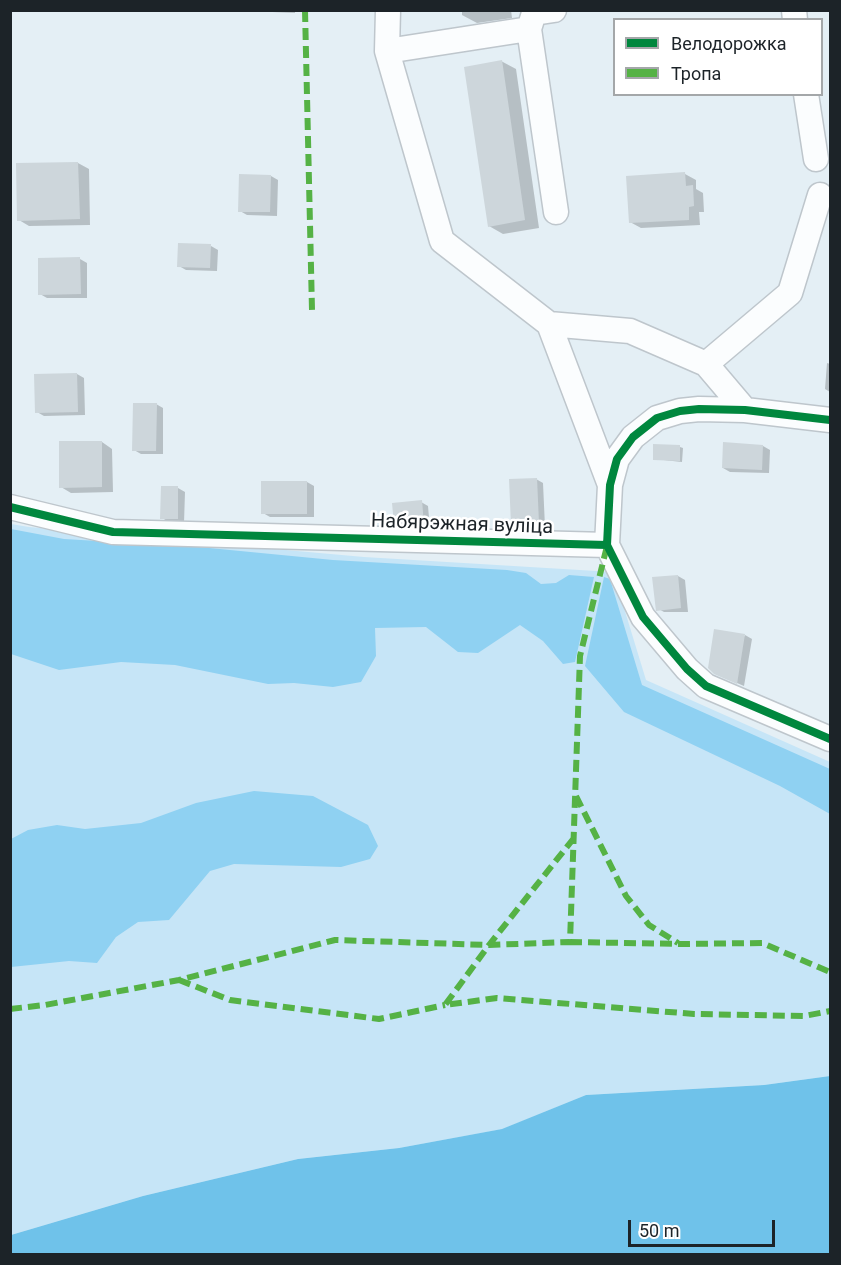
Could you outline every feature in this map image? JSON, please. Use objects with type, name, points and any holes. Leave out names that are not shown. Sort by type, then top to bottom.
[{"type":"street","points":[[388,10],[387,51],[442,241],[549,324],[610,485]]},
{"type":"street","points":[[387,51],[538,16],[556,212]]},
{"type":"street","points":[[806,96],[816,159]]},
{"type":"street","points":[[706,364],[790,293],[820,195]]},
{"type":"street","points":[[549,324],[630,331],[706,364],[745,410]]},
{"type":"street","points":[[831,420],[745,410],[699,409],[680,411],[657,418],[633,437],[617,459],[610,485],[607,545],[643,617],[687,669],[706,686],[831,739]]},
{"type":"street","points":[[591,432],[612,439],[633,437]]},
{"type":"street","name":"Набярэжная вуліца","points":[[10,507],[113,532],[607,545]]},
{"type":"shaded area","points":[[11,524],[364,557],[613,572],[646,680],[830,762],[830,1076],[764,1085],[586,1095],[503,1129],[399,1148],[298,1159],[143,1196],[11,1235]]},
{"type":"shaded area","points":[[11,529],[64,539],[199,547],[333,560],[507,570],[526,573],[541,584],[556,583],[569,575],[594,577],[575,662],[563,664],[543,641],[520,625],[478,653],[458,652],[426,627],[375,628],[376,656],[361,682],[333,687],[294,683],[268,684],[175,665],[121,662],[59,670],[11,654]]},
{"type":"shaded area","points":[[604,577],[610,579],[642,685],[830,769],[830,814],[780,786],[624,712],[585,666]]},
{"type":"shaded area","points":[[254,791],[313,796],[368,825],[378,846],[370,859],[341,867],[234,864],[210,871],[169,920],[138,922],[116,937],[97,963],[69,961],[11,967],[11,839],[28,830],[57,825],[85,829],[141,823],[196,803]]},
{"type":"shaded area","points":[[830,1076],[830,1254],[11,1254],[11,1235],[143,1196],[298,1159],[399,1148],[502,1129],[586,1095],[764,1085]]},
{"type":"building","points":[[502,60],[525,220],[488,227],[464,67]]},
{"type":"building","points":[[78,162],[80,219],[17,221],[16,163]]},
{"type":"building","points":[[685,172],[686,186],[693,185],[694,206],[689,207],[689,220],[629,223],[626,176]]},
{"type":"building","points":[[239,174],[271,175],[270,212],[238,212]]},
{"type":"building","points":[[178,243],[211,244],[210,268],[177,267]]},
{"type":"building","points":[[80,257],[81,294],[38,295],[38,258]]},
{"type":"building","points":[[77,373],[78,412],[35,413],[34,374]]},
{"type":"building","points":[[133,403],[157,403],[156,451],[132,451]]},
{"type":"building","points":[[59,441],[102,441],[102,487],[59,488]]},
{"type":"building","points":[[723,442],[763,445],[762,470],[722,468]]},
{"type":"building","points":[[653,444],[680,445],[680,461],[653,460]]},
{"type":"building","points":[[537,478],[539,524],[511,525],[509,479]]},
{"type":"building","points":[[261,481],[307,481],[307,514],[261,514]]},
{"type":"building","points":[[161,486],[178,486],[178,519],[160,519]]},
{"type":"building","points":[[422,500],[424,526],[394,525],[392,503]]},
{"type":"building","points":[[678,575],[681,608],[656,611],[652,577]]},
{"type":"building","points":[[714,629],[745,634],[737,684],[714,674],[708,668]]},
{"type":"marked path","points":[[305,10],[312,310]]},
{"type":"marked path","points":[[10,1009],[45,1005],[179,980],[335,940],[489,945],[570,942],[580,656],[607,546]]},
{"type":"marked path","points":[[576,796],[626,896],[649,925],[678,943]]},
{"type":"marked path","points":[[574,838],[489,945],[445,1005],[497,998],[694,1014],[804,1016],[830,1011]]},
{"type":"marked path","points":[[570,942],[762,943],[830,972]]},
{"type":"marked path","points":[[179,980],[230,1000],[379,1019],[445,1005]]},
{"type":"cycle path","points":[[830,420],[745,410],[699,409],[680,411],[657,418],[633,437],[617,459],[610,485],[607,545],[643,617],[687,669],[706,686],[830,739]]},
{"type":"cycle path","points":[[10,507],[113,532],[607,545]]}]
